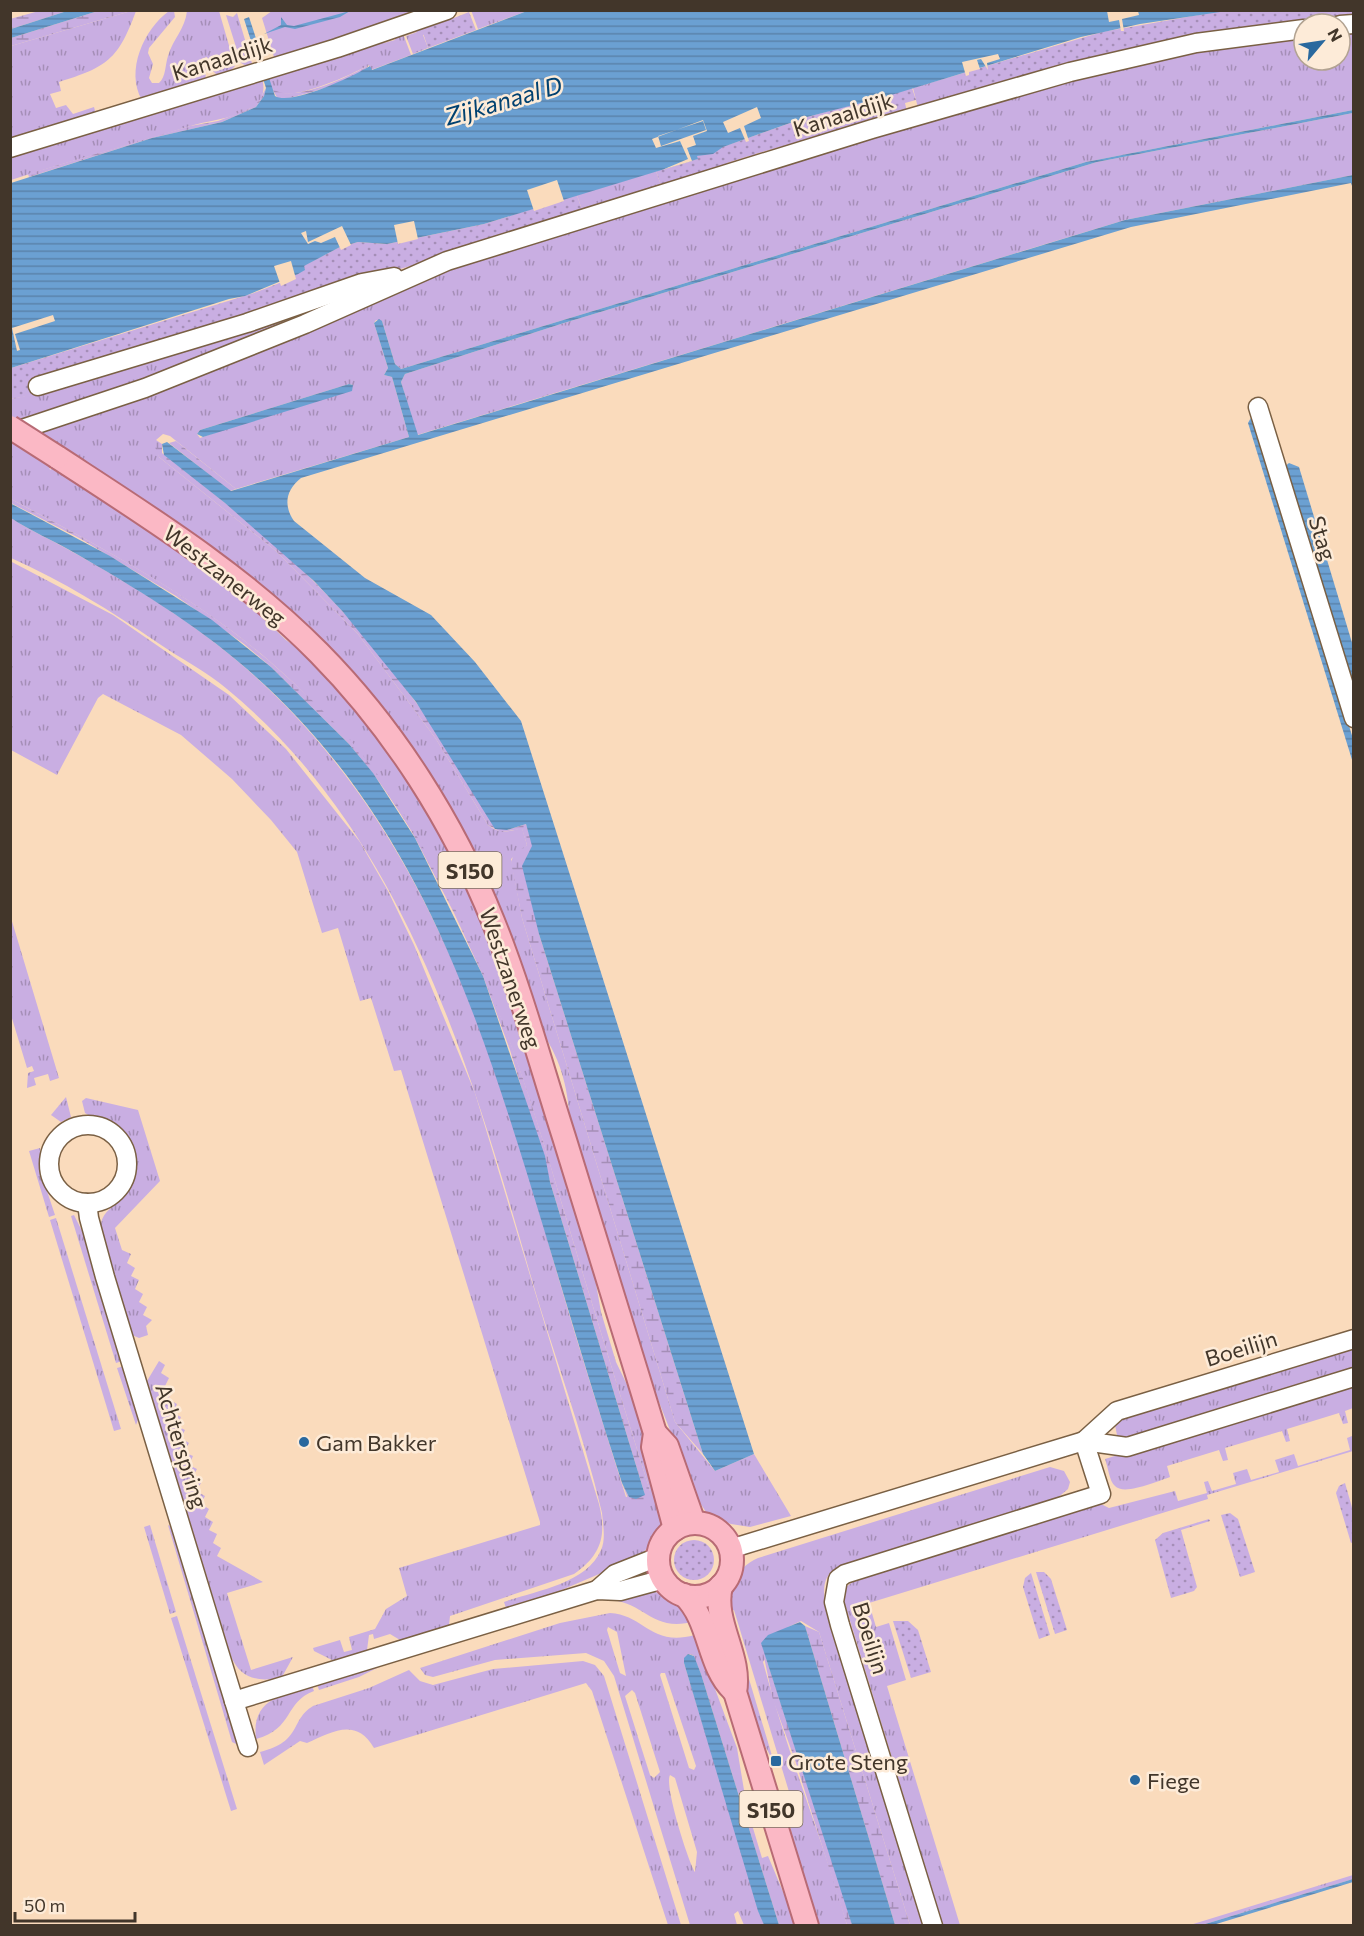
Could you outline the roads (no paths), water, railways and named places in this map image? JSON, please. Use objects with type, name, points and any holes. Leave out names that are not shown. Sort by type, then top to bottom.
[{"type":"main road","name":"Westzanerweg","points":[[10,427],[196,548],[242,583],[291,626],[365,705],[431,796],[476,882],[506,956],[655,1433],[667,1446],[685,1526]]},
{"type":"main road","points":[[664,1580],[658,1557],[663,1541],[685,1526],[713,1527],[726,1540],[730,1549]]},
{"type":"main road","name":"S150","points":[[730,1549],[731,1569],[721,1586],[719,1603],[738,1678],[735,1692]]},
{"type":"main road","name":"S150","points":[[664,1580],[676,1592],[684,1595],[701,1616],[724,1681],[735,1692],[807,1926]]},
{"type":"main road","points":[[684,1595],[707,1595],[721,1586]]},
{"type":"street","name":"Kanaaldijk","points":[[10,148],[353,43],[447,10]]},
{"type":"street","name":"Kanaaldijk","points":[[10,433],[145,388],[305,324],[447,261],[872,129],[1032,83],[1167,49],[1292,31]]},
{"type":"street","name":"Kanaaldijk","points":[[39,386],[247,323],[362,283],[390,276],[404,279]]},
{"type":"street","name":"Stag","points":[[1258,407],[1353,718]]},
{"type":"street","points":[[92,1125],[106,1130],[118,1139],[125,1153],[127,1168],[123,1182],[113,1194],[100,1202],[87,1203],[70,1199],[58,1189],[51,1176],[49,1161],[53,1146],[63,1134],[76,1127],[92,1125]]},
{"type":"street","name":"Achterspring","points":[[87,1203],[88,1218],[105,1277],[248,1747]]},
{"type":"street","name":"Boeilijn","points":[[1084,1441],[1117,1411],[1353,1339]]},
{"type":"street","name":"Boeilijn","points":[[730,1549],[1084,1441],[1127,1447],[1353,1377]]},
{"type":"street","name":"Boeilijn","points":[[933,1926],[840,1625],[834,1602],[838,1579],[845,1574],[1101,1494],[1084,1441]]},
{"type":"street","points":[[597,1590],[615,1574],[658,1557]]},
{"type":"street","points":[[234,1701],[597,1590],[620,1591],[664,1580]]},
{"type":"water","points":[[67,11],[98,11],[11,38],[11,29]]},
{"type":"water","points":[[350,11],[340,17],[295,29],[285,27],[264,34],[281,25],[281,17],[287,25],[294,26]]},
{"type":"water","name":"Zijkanaal D","points":[[527,11],[1227,11],[1140,24],[1081,37],[888,96],[807,117],[723,147],[713,154],[697,156],[698,159],[484,224],[387,244],[358,242],[340,247],[304,266],[305,270],[298,274],[245,296],[229,299],[11,368],[11,183],[152,138],[222,122],[256,107],[264,96],[266,88],[244,19],[249,17],[275,96],[283,98],[308,94],[370,66],[372,70]]},
{"type":"water","points":[[1353,110],[1353,113],[1097,162],[564,323],[405,374],[401,382],[418,435],[1125,220],[1353,175],[1353,189],[1351,183],[1131,227],[301,478],[289,493],[287,504],[294,521],[365,578],[431,615],[475,662],[521,721],[754,1454],[715,1471],[703,1454],[539,934],[522,866],[532,846],[526,824],[507,830],[495,829],[416,702],[343,612],[314,581],[225,503],[164,455],[162,444],[167,442],[231,491],[409,437],[392,377],[384,375],[388,368],[374,323],[379,319],[382,321],[395,364],[401,369],[1086,162]]},
{"type":"water","points":[[349,384],[353,385],[352,391],[203,437],[197,434],[200,430]]},
{"type":"water","points":[[1252,416],[1257,419],[1353,739],[1353,763],[1248,423]]},
{"type":"water","points":[[1289,463],[1299,467],[1353,646],[1353,700],[1283,468]]},
{"type":"water","points":[[10,503],[110,556],[212,620],[271,667],[349,744],[373,773],[415,838],[483,976],[545,1156],[550,1182],[645,1495],[636,1499],[629,1497],[622,1483],[529,1180],[482,1037],[425,903],[390,840],[350,780],[302,723],[247,669],[206,636],[163,606],[96,565],[11,518]]},
{"type":"water","points":[[800,1622],[805,1626],[895,1925],[852,1925],[761,1643],[768,1635]]},
{"type":"water","points":[[688,1654],[694,1656],[701,1674],[779,1925],[764,1925],[758,1911],[684,1663],[684,1658]]},
{"type":"water","points":[[1353,1879],[1353,1882],[1213,1925],[1202,1925]]},
{"type":"place","name":"Gam Bakker","points":[[304,1442]]},
{"type":"place","name":"Grote Steng","points":[[776,1761]]},
{"type":"place","name":"Fiege","points":[[1135,1780]]}]
